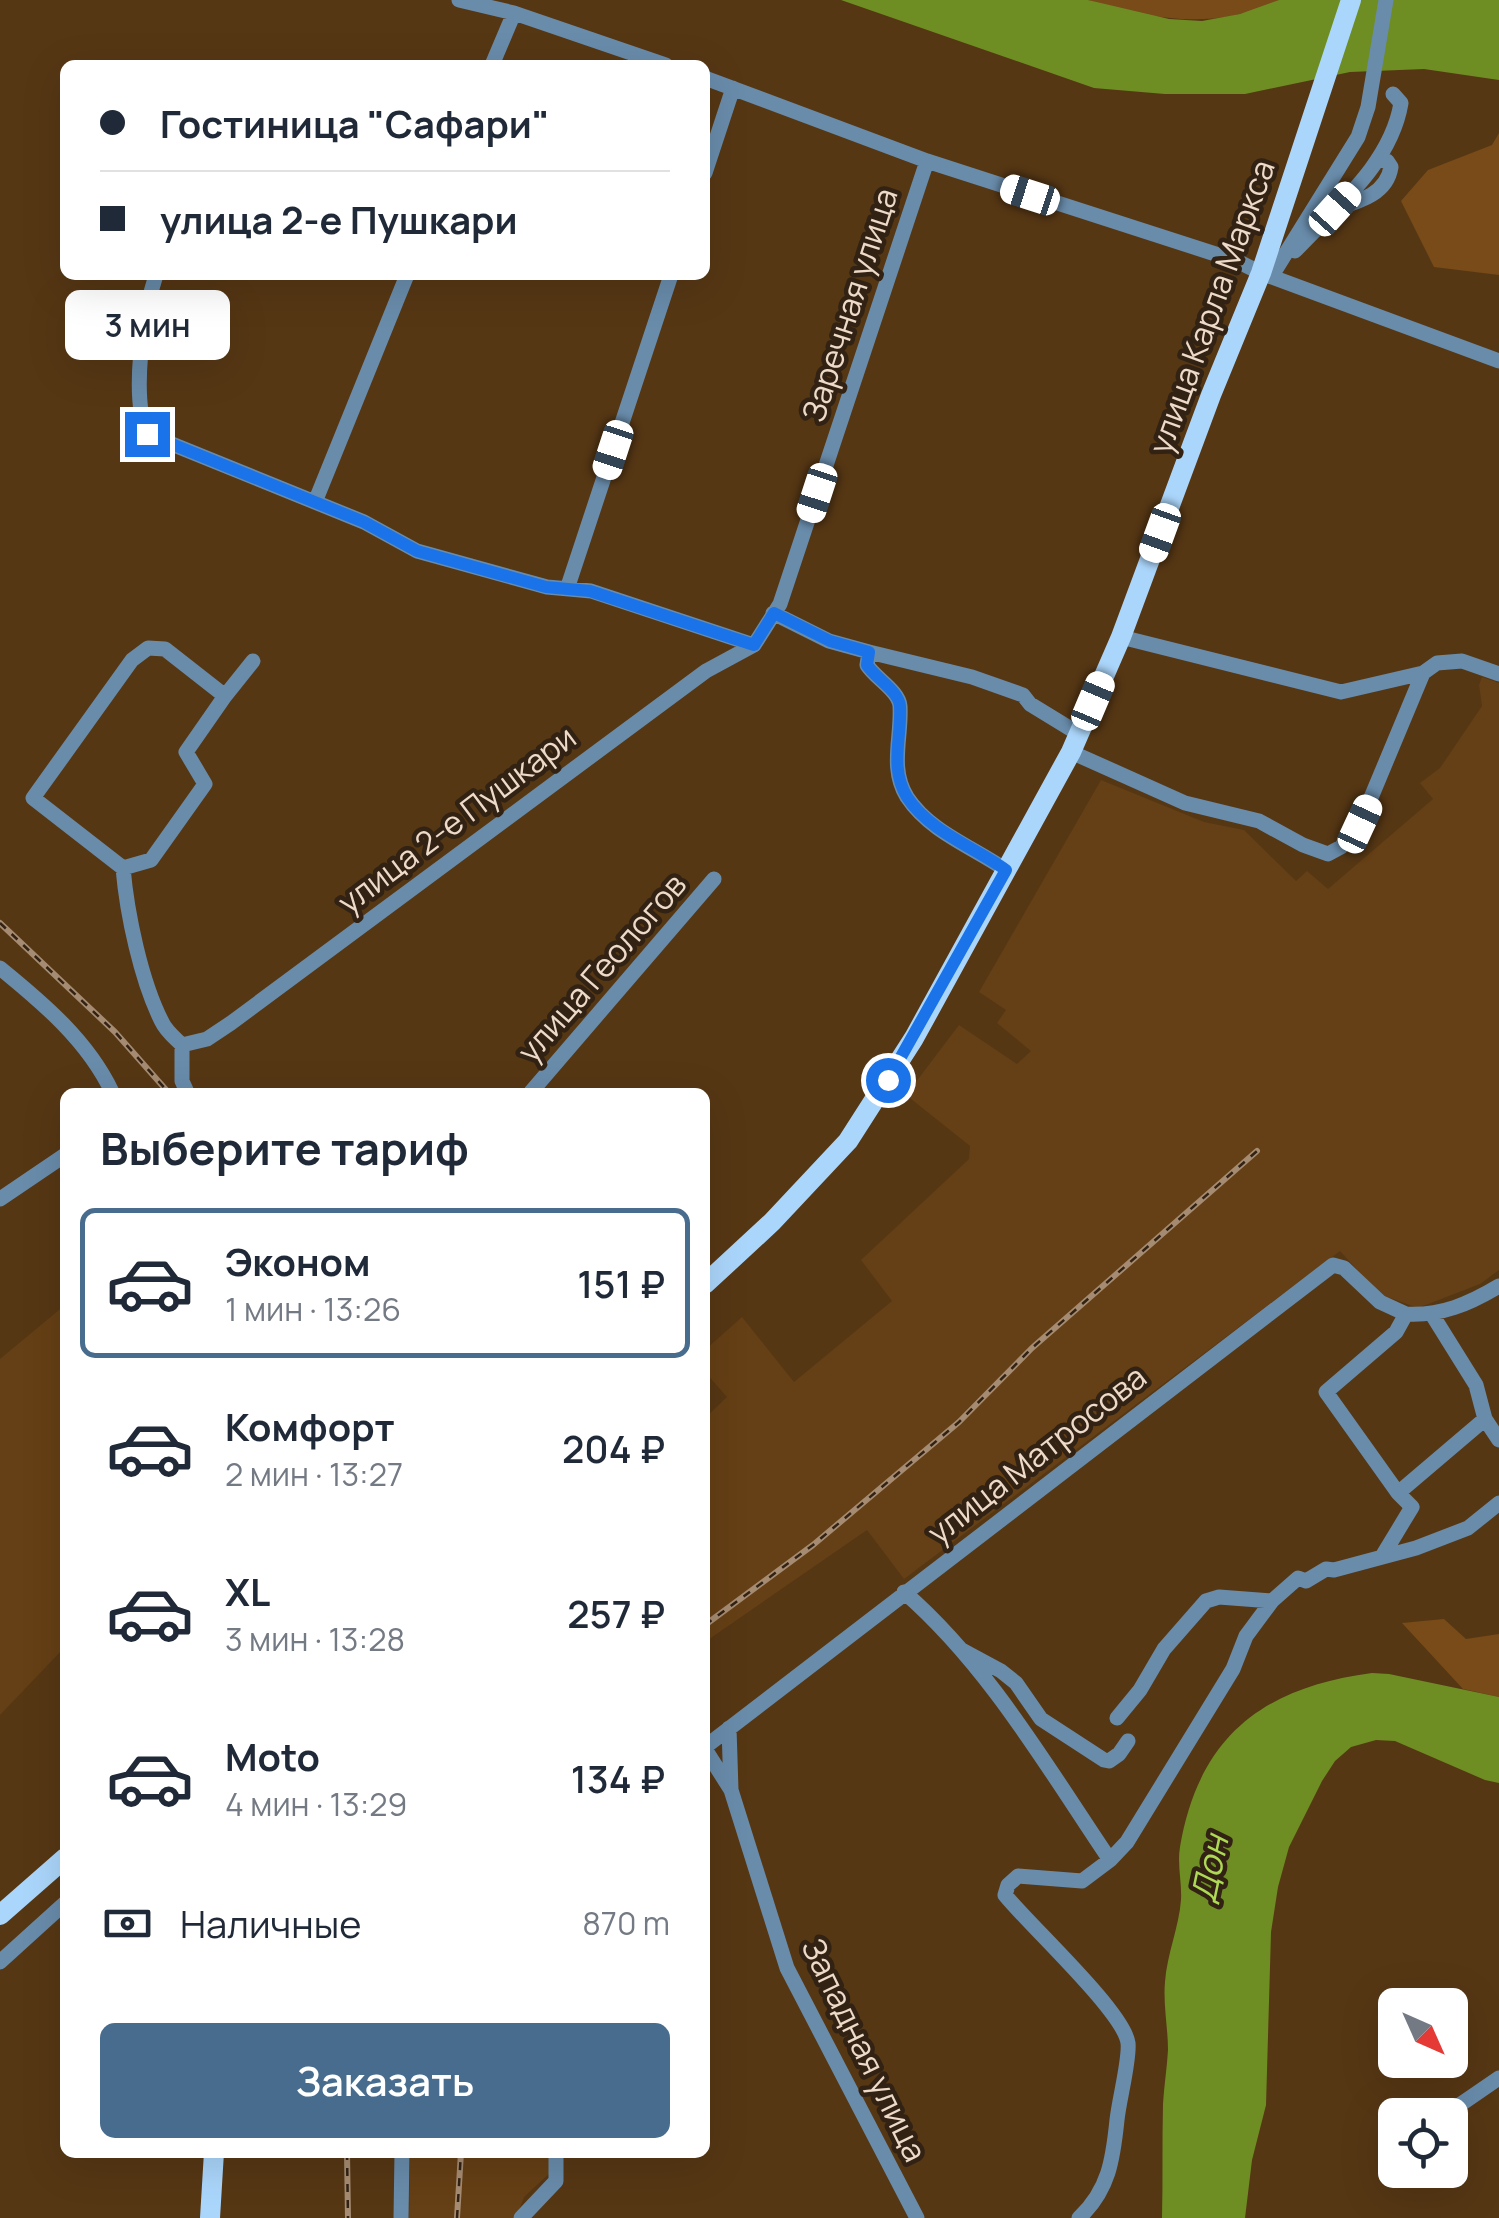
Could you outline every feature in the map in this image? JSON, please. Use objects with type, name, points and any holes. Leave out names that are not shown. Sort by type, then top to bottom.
[{"type":"main road","name":"улица Карла Маркса","points":[[710,1279],[772,1222],[848,1142],[914,1038],[1075,743],[1122,637],[1211,395],[1277,252],[1311,122],[1351,0]]},
{"type":"main road","points":[[0,1914],[60,1862]]},
{"type":"main road","points":[[210,2218],[214,2158]]},
{"type":"street","points":[[458,0],[514,13],[651,60]]},
{"type":"street","name":"улица Карла Маркса","points":[[1277,252],[1358,137],[1368,107],[1386,0]]},
{"type":"street","points":[[494,60],[514,13]]},
{"type":"street","points":[[710,80],[927,161],[1237,261],[1499,360]]},
{"type":"street","points":[[710,158],[733,88]]},
{"type":"street","points":[[1277,252],[1292,255],[1379,160],[1397,125],[1401,103],[1394,94]]},
{"type":"street","name":"Заречная улица","points":[[757,639],[780,604],[927,161]]},
{"type":"street","points":[[154,280],[146,304],[141,392],[147,434],[364,522],[417,551],[546,587],[590,591],[757,639]]},
{"type":"street","points":[[315,502],[405,280]]},
{"type":"street","points":[[566,589],[669,280]]},
{"type":"street","points":[[774,613],[830,641],[972,677],[1023,695],[1075,743],[1185,803],[1259,822],[1328,854],[1341,847],[1360,824],[1422,672]]},
{"type":"street","points":[[1122,637],[1341,692],[1422,672],[1436,663],[1462,661],[1499,674]]},
{"type":"street","name":"улица 2-е Пушкари","points":[[182,1045],[208,1039],[232,1023],[706,670],[757,639]]},
{"type":"street","points":[[186,1088],[182,1082],[182,1045],[163,1025],[152,996],[127,909],[123,868],[33,798],[132,660],[148,648],[165,650],[226,696]]},
{"type":"street","points":[[869,652],[867,665],[896,695],[900,705],[896,750],[904,792],[949,836],[1006,870]]},
{"type":"street","points":[[123,868],[151,860],[206,784],[186,752],[252,661]]},
{"type":"street","name":"улица Геологов","points":[[534,1088],[714,880]]},
{"type":"street","points":[[0,968],[41,1002],[82,1046],[109,1088]]},
{"type":"street","points":[[0,1198],[60,1159]]},
{"type":"street","name":"улица Матросова","points":[[710,1744],[1333,1265],[1344,1268],[1380,1302],[1406,1314]]},
{"type":"street","points":[[1383,1555],[1412,1507],[1326,1392],[1396,1332],[1406,1314],[1433,1316],[1476,1300],[1499,1286]]},
{"type":"street","points":[[1433,1316],[1476,1385],[1485,1418],[1499,1440]]},
{"type":"street","points":[[1398,1493],[1485,1418]]},
{"type":"street","points":[[1079,2218],[1096,2202],[1114,2156],[1120,2085],[1129,2050],[1126,2032],[1060,1952],[1005,1895],[1008,1885],[1018,1876],[1082,1881],[1128,1842],[1232,1669],[1246,1636],[1272,1601],[1298,1578],[1306,1581],[1326,1568],[1334,1570],[1416,1548],[1468,1528],[1499,1504]]},
{"type":"street","points":[[904,1592],[940,1624],[996,1694],[1110,1860]]},
{"type":"street","points":[[1117,1718],[1140,1690],[1164,1649],[1206,1601],[1218,1597],[1272,1601]]},
{"type":"street","points":[[961,1650],[987,1661],[1016,1684],[1046,1723],[1104,1760],[1119,1754],[1128,1741]]},
{"type":"street","points":[[996,1694],[1037,1722],[1046,1723]]},
{"type":"street","points":[[729,1728],[732,1790]]},
{"type":"street","points":[[710,1756],[732,1790]]},
{"type":"street","name":"Западная улица","points":[[732,1790],[786,1968],[917,2218]]},
{"type":"street","points":[[0,1962],[60,1908]]},
{"type":"street","points":[[1468,2099],[1499,2078]]},
{"type":"street","points":[[401,2218],[402,2158]]},
{"type":"street","points":[[521,2218],[556,2181],[556,2158]]},
{"type":"shaded area","points":[[1088,0],[1279,0],[1232,16],[1184,19],[1136,13]]},
{"type":"shaded area","points":[[1499,133],[1499,275],[1434,267],[1401,201],[1428,170],[1492,145]]},
{"type":"shaded area","points":[[1482,677],[1499,683],[1499,1270],[1480,1284],[1418,1308],[1379,1294],[1340,1251],[904,1579],[867,1530],[710,1639],[710,1413],[727,1397],[710,1378],[710,1346],[742,1317],[794,1382],[892,1301],[861,1260],[969,1159],[970,1146],[906,1095],[959,1025],[1017,1064],[1031,1051],[997,1023],[1006,1010],[979,992],[1101,780],[1204,822],[1244,830],[1296,881],[1307,871],[1328,889],[1433,799],[1420,783],[1440,768],[1482,706]]},
{"type":"shaded area","points":[[60,1309],[60,1652],[0,1715],[0,1359]]},
{"type":"shaded area","points":[[1444,1619],[1466,1639],[1499,1634],[1499,1697],[1463,1689],[1402,1623]]},
{"type":"shaded area","points":[[410,2158],[551,2158],[551,2172],[524,2197],[516,2218],[409,2218]]},
{"type":"water","points":[[841,0],[1088,0],[1169,19],[1202,21],[1240,14],[1279,0],[1499,0],[1499,80],[1424,69],[1350,72],[1245,94],[1165,94],[1094,88]]},
{"type":"water","name":"Дон","points":[[1372,1673],[1499,1697],[1499,1783],[1395,1741],[1376,1740],[1351,1747],[1335,1761],[1289,1847],[1278,1887],[1271,1932],[1266,2105],[1252,2160],[1245,2218],[1162,2218],[1163,2104],[1168,2050],[1165,1982],[1180,1910],[1179,1854],[1189,1808],[1221,1746],[1243,1723],[1300,1690]]},
{"type":"railway","points":[[0,923],[115,1032],[164,1088]]},
{"type":"railway","points":[[710,1621],[813,1545],[959,1422],[1032,1348],[1257,1151]]},
{"type":"railway","points":[[347,2158],[348,2218]]},
{"type":"railway","points":[[457,2218],[461,2158]]},
{"type":"route","points":[[147,434],[364,522],[417,551],[546,587],[590,591],[754,645],[774,613],[830,641],[869,652],[867,665],[896,695],[900,705],[896,750],[904,792],[949,836],[1006,870],[888,1080]]}]
